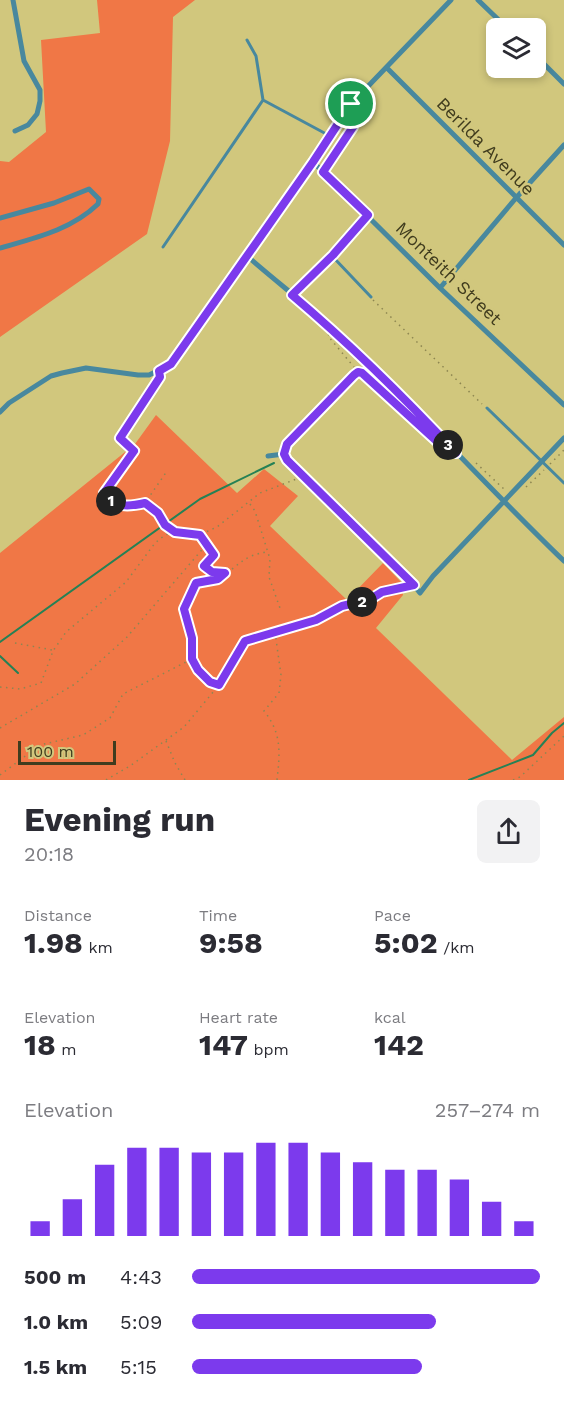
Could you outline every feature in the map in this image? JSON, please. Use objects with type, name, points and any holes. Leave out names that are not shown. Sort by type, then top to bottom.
[{"type":"street","points":[[13,0],[24,61],[40,90],[37,114],[28,125],[15,131]]},
{"type":"street","points":[[0,412],[9,403],[51,376],[86,368],[149,375],[171,364],[351,104],[451,0]]},
{"type":"street","points":[[478,0],[497,18]]},
{"type":"street","points":[[546,66],[564,84]]},
{"type":"street","name":"Berilda Avenue","points":[[387,68],[564,245]]},
{"type":"street","points":[[440,288],[564,145]]},
{"type":"street","name":"Monteith Street","points":[[313,162],[440,288],[564,405]]},
{"type":"street","points":[[0,218],[54,203],[89,189],[99,200],[90,212],[68,226],[0,248]]},
{"type":"street","points":[[246,255],[331,327],[564,561]]},
{"type":"street","points":[[120,438],[160,377],[159,371]]},
{"type":"street","points":[[456,453],[442,446],[362,373],[358,372],[287,444],[284,454],[287,460],[420,593],[433,576],[564,438]]},
{"type":"street","points":[[268,456],[284,454]]},
{"type":"lane","points":[[163,247],[263,100],[255,56],[247,40]]},
{"type":"lane","points":[[263,100],[330,136]]},
{"type":"lane","points":[[323,172],[353,127],[351,104]]},
{"type":"lane","points":[[368,215],[333,255],[334,259],[371,297]]},
{"type":"lane","points":[[487,408],[564,483]]},
{"type":"path","points":[[292,295],[333,255]]},
{"type":"path","points":[[371,297],[487,408]]},
{"type":"path","points":[[328,336],[358,372]]},
{"type":"path","points":[[120,438],[134,451],[104,493],[110,501],[129,507],[145,503],[167,471]]},
{"type":"path","points":[[522,491],[564,450]]},
{"type":"path","points":[[0,687],[20,689],[41,683],[53,651],[66,632],[126,582],[155,543],[165,535],[175,532],[200,535],[217,527],[260,493],[304,477]]},
{"type":"path","points":[[145,503],[158,513],[165,525],[175,532]]},
{"type":"path","points":[[249,503],[255,511],[270,559],[269,578],[280,611]]},
{"type":"path","points":[[200,535],[214,555],[204,566],[212,572],[225,573]]},
{"type":"path","points":[[0,728],[75,684],[127,637],[206,545]]},
{"type":"path","points":[[219,685],[210,682],[198,670],[192,659],[192,638],[184,609],[196,583],[218,579],[242,560],[257,553],[267,552]]},
{"type":"path","points":[[106,780],[130,766],[184,727],[219,685],[245,641],[316,620],[342,606],[366,602],[382,592],[414,585]]},
{"type":"path","points":[[276,631],[281,675],[279,693],[264,711],[278,735],[280,757],[277,780]]},
{"type":"path","points":[[15,643],[53,651]]},
{"type":"path","points":[[0,775],[40,745],[84,735],[110,718],[123,694],[192,659]]},
{"type":"path","points":[[513,780],[520,777],[564,736]]},
{"type":"path","points":[[166,741],[185,780]]},
{"type":"shaded area","points":[[97,0],[195,0],[173,17],[170,141],[147,234],[0,337],[0,161],[9,162],[46,132],[41,40],[100,33]]},
{"type":"shaded area","points":[[156,415],[237,493],[264,469],[298,496],[270,526],[347,600],[383,563],[401,582],[403,595],[376,628],[512,760],[564,717],[564,780],[0,780],[0,553],[135,444]]},
{"type":"waterway","points":[[0,642],[200,499],[274,463]]},
{"type":"waterway","points":[[0,656],[18,673]]},
{"type":"waterway","points":[[469,780],[533,755],[564,723]]},
{"type":"route","points":[[351,104],[353,127],[323,172],[368,215],[334,251],[333,255],[292,295],[331,327],[405,399],[456,453],[442,446],[362,373],[358,372],[354,375],[287,444],[284,454],[287,460],[414,585],[382,592],[366,602],[342,606],[316,620],[245,641],[219,685],[210,682],[198,670],[192,659],[192,638],[184,609],[196,583],[218,579],[225,573],[212,572],[204,566],[214,555],[200,535],[175,532],[165,525],[158,513],[145,503],[129,507],[110,501],[104,493],[134,451],[120,438],[160,377],[159,371],[171,364],[351,104]]}]
